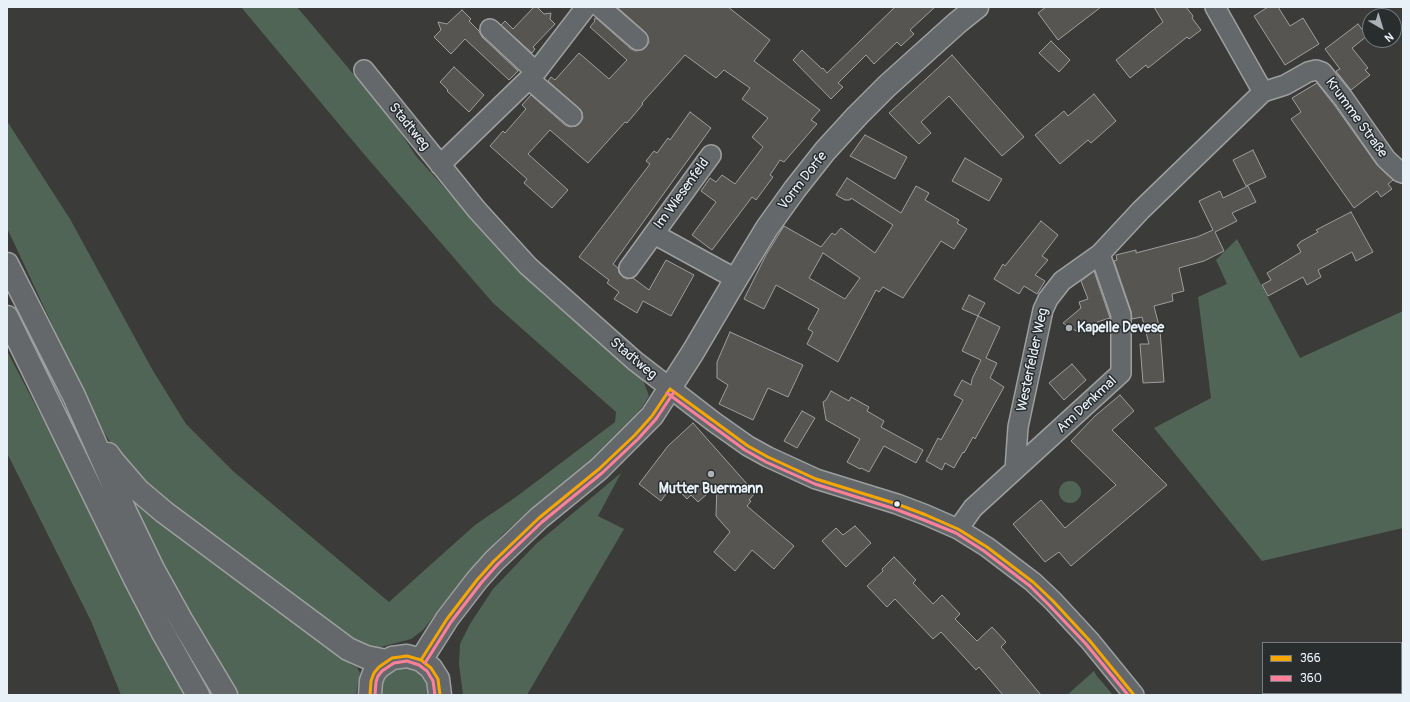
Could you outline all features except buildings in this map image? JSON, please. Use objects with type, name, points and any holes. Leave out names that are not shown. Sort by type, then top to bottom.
[{"type":"main road","name":"Vorm Dorfe","points":[[421,660],[447,619],[477,580],[494,561],[539,518],[599,469],[635,435],[652,416],[693,352],[774,217],[799,183],[833,142],[857,116],[912,63],[978,7]]},
{"type":"main road","points":[[7,264],[74,396],[126,513],[153,569],[226,695]]},
{"type":"main road","points":[[7,317],[135,579],[198,695]]},
{"type":"main road","points":[[74,396],[112,461],[138,490],[164,512],[348,649],[366,657],[386,661]]},
{"type":"main road","points":[[370,695],[371,681],[374,673],[386,661],[392,658],[407,656],[426,663],[435,673],[440,686],[440,695]]},
{"type":"street","points":[[440,165],[532,76],[586,7]]},
{"type":"street","points":[[600,7],[638,40]]},
{"type":"street","points":[[1215,7],[1263,92]]},
{"type":"street","points":[[490,30],[532,76],[572,116]]},
{"type":"street","name":"Stadtweg","points":[[364,70],[477,210],[528,266],[635,361],[670,389],[748,446],[816,479],[918,512],[958,529],[987,547],[1033,582],[1053,601],[1102,656],[1134,695]]},
{"type":"street","name":"Krumme Straße","points":[[1263,92],[1285,85],[1308,72],[1316,70],[1322,72],[1344,99],[1386,159],[1403,173]]},
{"type":"street","name":"Westerfelder Weg","points":[[1015,470],[1018,427],[1043,310],[1048,299],[1057,286],[1068,276],[1100,254],[1141,210],[1263,92]]},
{"type":"street","name":"Im Wiesenfeld","points":[[629,268],[711,154]]},
{"type":"street","name":"Im Wiesenfeld","points":[[654,234],[736,279]]},
{"type":"street","name":"Am Denkmal","points":[[1015,470],[1121,373],[1120,315],[1100,254]]},
{"type":"street","points":[[958,529],[973,508],[1015,470]]},
{"type":"green space","points":[[241,7],[297,7],[392,120],[416,156],[493,242],[545,296],[643,380],[649,396],[641,409],[610,447],[540,501],[503,534],[460,583],[423,630],[411,639],[377,648],[367,648],[355,643],[152,492],[120,457],[99,425],[7,228],[7,121],[70,219],[152,369],[186,424],[233,471],[389,602],[475,525],[516,497],[615,422],[616,412],[493,303],[363,153]]},
{"type":"green space","points":[[1237,239],[1300,358],[1403,311],[1403,528],[1262,561],[1154,428],[1211,398],[1198,297],[1227,284],[1216,260]]},
{"type":"green space","points":[[7,351],[188,695],[121,695],[91,621],[7,453]]},
{"type":"green space","points":[[621,473],[598,516],[624,529],[527,695],[463,695],[459,664],[460,644],[470,624],[493,589],[536,544]]},
{"type":"green space","points":[[1066,481],[1074,481],[1081,488],[1081,496],[1074,503],[1066,503],[1059,496],[1059,488]]},
{"type":"green space","points":[[128,495],[196,551],[352,665],[357,667],[360,673],[356,695],[233,695],[213,663]]},
{"type":"green space","points":[[407,666],[421,672],[428,685],[427,695],[381,695],[383,680],[387,674],[393,669]]},
{"type":"green space","points":[[1094,671],[1113,695],[1067,695]]},
{"type":"transit line","name":"366","points":[[670,389],[748,446],[768,457],[816,479],[897,504],[926,515],[958,529],[987,547],[1033,582],[1053,601],[1090,641],[1134,695]]},
{"type":"transit line","name":"366","points":[[421,660],[447,619],[477,580],[494,561],[539,518],[599,469],[635,435],[652,416],[670,389]]},
{"type":"transit line","name":"360","points":[[425,663],[451,622],[481,583],[498,564],[542,522],[602,473],[638,439],[656,419],[674,392]]},
{"type":"transit line","name":"360","points":[[667,393],[745,450],[766,462],[815,484],[895,509],[956,533],[984,551],[1030,586],[1086,644],[1128,695]]},
{"type":"transit line","name":"366","points":[[370,695],[371,681],[374,673],[379,667],[392,658],[407,656],[421,660],[431,668],[438,679],[440,695]]},
{"type":"transit line","name":"360","points":[[375,695],[376,682],[382,671],[394,663],[407,661],[419,665],[427,671],[433,681],[435,695]]},
{"type":"place","name":"Kapelle Devese","points":[[1069,328]]},
{"type":"place","name":"Mutter Buermann","points":[[711,474]]}]
